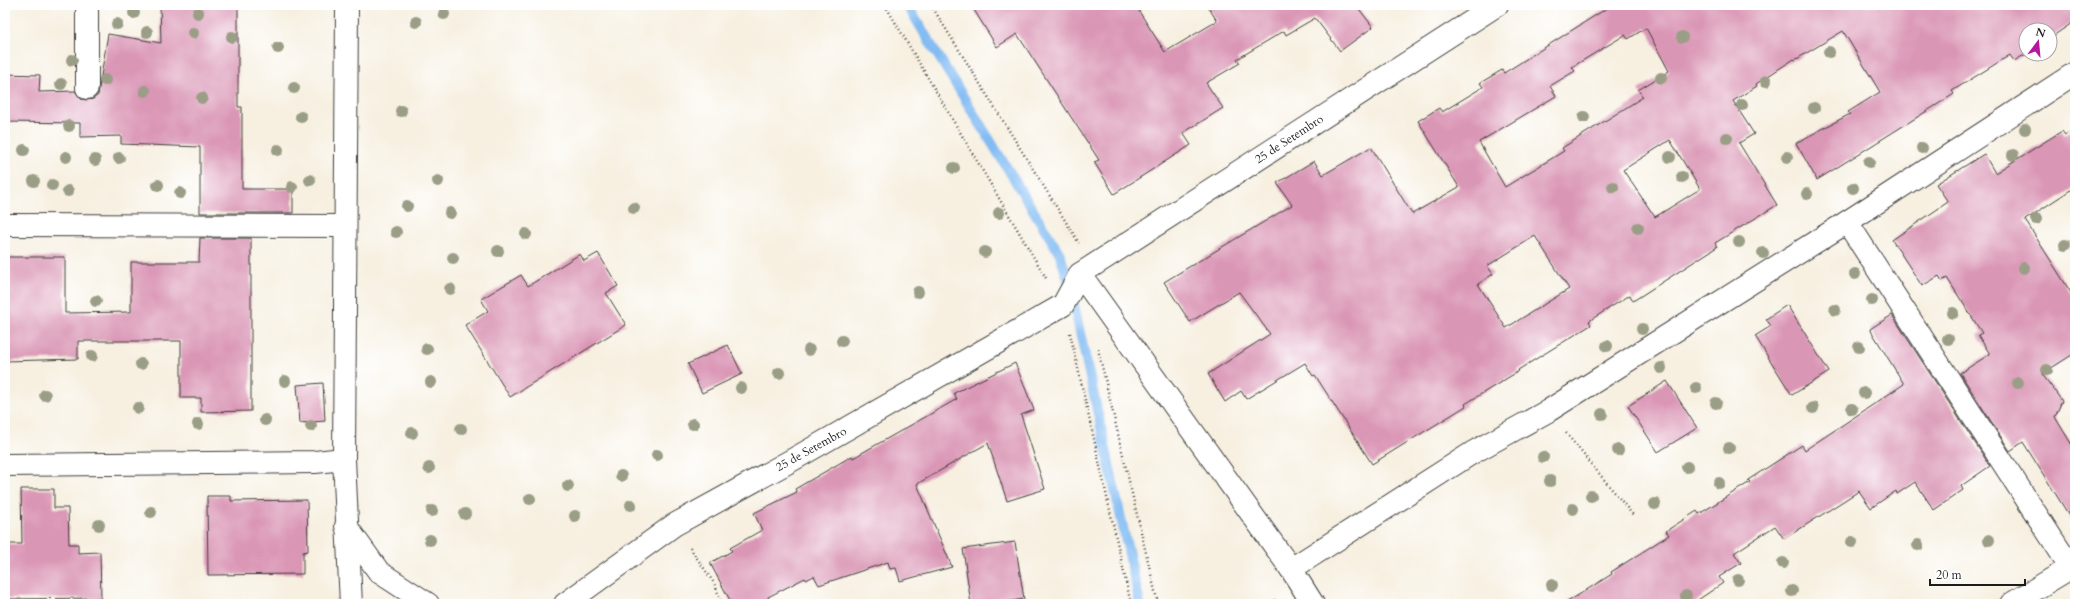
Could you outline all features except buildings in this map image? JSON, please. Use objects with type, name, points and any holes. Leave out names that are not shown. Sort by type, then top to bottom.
[{"type":"street","points":[[87,5],[87,88]]},
{"type":"street","points":[[346,5],[344,460],[346,526],[351,604]]},
{"type":"street","name":"25 de Setembro","points":[[1080,274],[1497,5]]},
{"type":"street","points":[[1291,569],[1472,453],[1548,411],[1847,222],[2075,73]]},
{"type":"street","points":[[1847,222],[2073,566],[2011,604]]},
{"type":"street","points":[[5,225],[345,226]]},
{"type":"street","points":[[1063,305],[1080,274],[1291,569],[1313,604]]},
{"type":"street","name":"25 de Setembro","points":[[565,604],[674,525],[794,459],[1063,305]]},
{"type":"street","points":[[5,465],[315,462],[344,460]]},
{"type":"street","points":[[346,526],[379,572],[428,604]]},
{"type":"path","points":[[885,5],[1063,305],[1131,604]]},
{"type":"path","points":[[930,5],[1080,244],[1080,274]]},
{"type":"path","points":[[1096,342],[1158,604]]},
{"type":"path","points":[[1548,411],[1633,515]]},
{"type":"path","points":[[674,525],[714,583],[722,604]]},
{"type":"waterway","points":[[907,5],[1060,254],[1070,287],[1140,604]]}]
